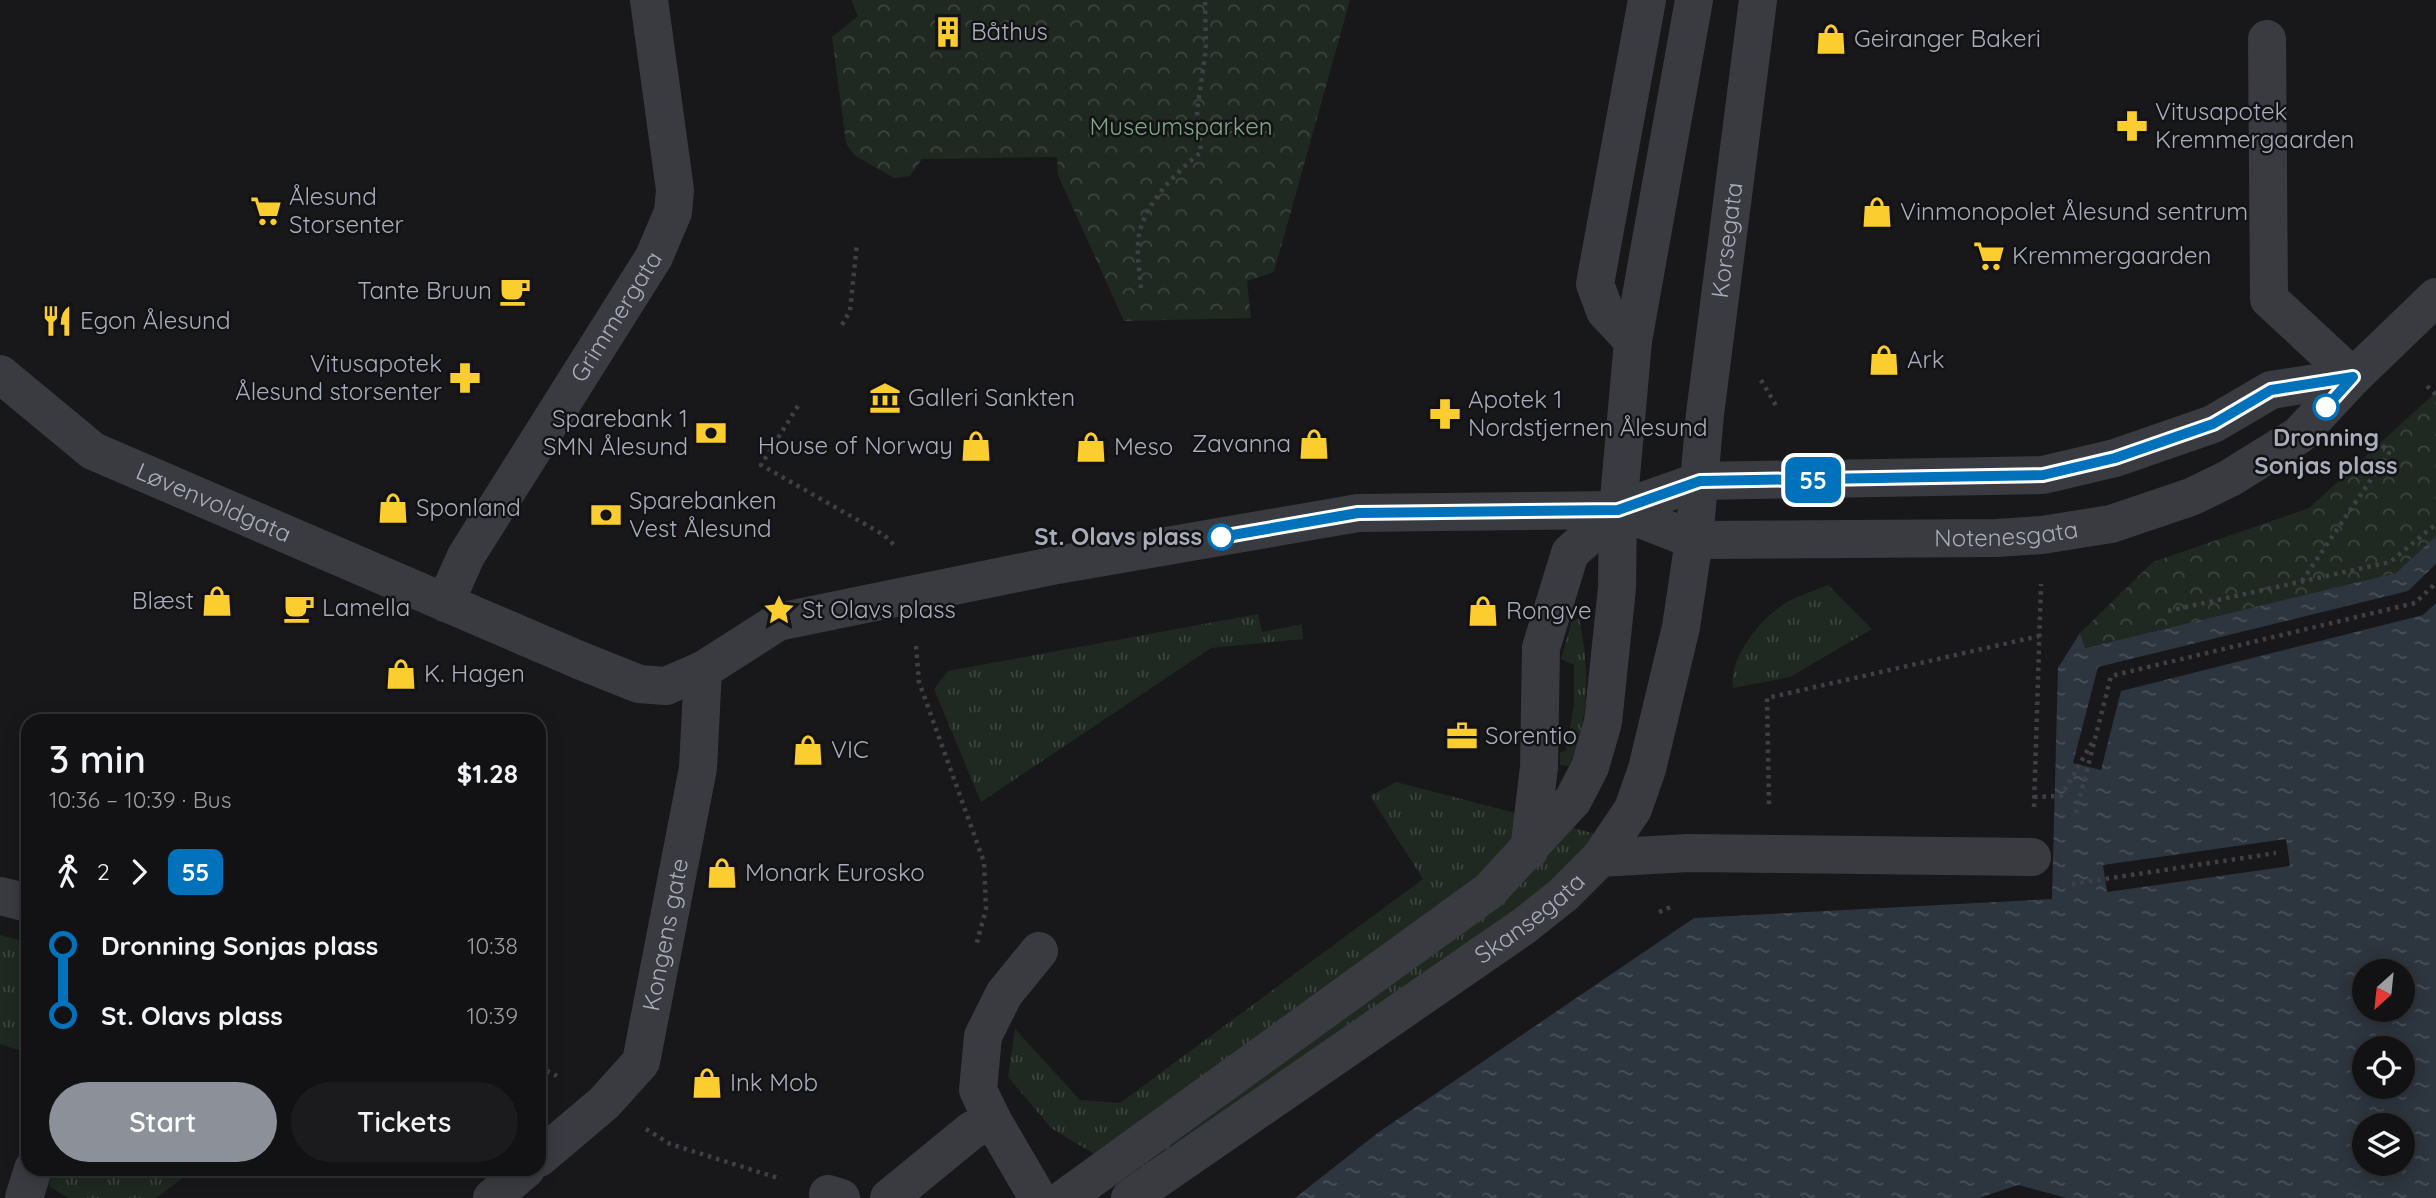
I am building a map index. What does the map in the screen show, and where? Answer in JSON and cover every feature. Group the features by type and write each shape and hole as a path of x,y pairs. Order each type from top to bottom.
{"street":[{"name":"Grimmergata","path":"445,603 466,556 654,257 673,212 675,190 649,0"},
{"path":"1633,341 1605,311 1595,284 1647,0"},
{"path":"1529,851 1539,767 1541,648 1570,553 1618,510 1633,341 1694,0"},
{"name":"Korsegata","path":"1700,481 1704,414 1758,0"},
{"path":"2267,39 2269,299 2353,377"},
{"name":"Notenesgata","path":"1618,510 1694,540 1996,538 2042,535 2111,524 2191,497 2230,478 2300,435 2353,377 2436,297"},
{"name":"Løvenvoldgata","path":"0,374 93,451 445,603"},
{"name":"Notenesgata","path":"912,596 1056,565 1358,513 1618,510 1700,481 2043,475 2115,458 2213,424 2271,390 2353,377"},
{"name":"Skansegata","path":"1130,1198 1524,926 1563,895 1600,858 1633,809 1647,769 1681,627 1700,481"},
{"name":"Skansegata","path":"1065,1198 1489,891 1529,851 1573,800 1590,766 1603,722 1617,588 1618,510"},
{"path":"445,603 639,684 666,686 703,670 778,622 912,596"},
{"name":"Kongens gate","path":"546,1152 604,1103 641,1062 698,768 703,670"},
{"path":"1600,858 1688,853 2032,857"},
{"path":"0,895 21,901"},
{"path":"1038,1198 978,1090 983,1035 1004,994 1039,950"},
{"path":"889,1198 972,1130 993,1121"},
{"path":"24,1198 31,1176"},
{"path":"492,1198 518,1176"}],"path":[{"path":"1142,288 1138,242 1151,205 1182,169 1201,152 1197,111 1206,49 1205,0"},
{"path":"842,325 850,312 858,243"},
{"path":"2427,386 2436,395"},
{"path":"798,406 761,465 884,536 903,554 912,596"},
{"path":"2302,582 2389,453 2373,435"},
{"path":"2168,611 2390,562 2436,524"},
{"path":"2032,857 2041,576"},
{"path":"2076,813 2111,677 2415,603 2436,583"},
{"path":"1768,774 1767,698 2039,636"},
{"path":"917,657 919,682 984,862 986,909 975,948"},
{"path":"2034,797 2061,796 2096,736"},
{"path":"2065,885 2276,853"},
{"path":"546,1071 670,1144 834,1196"}],"green space":[{"name":"Museumsparken","path":"851,0 1350,0 1274,272 1247,281 1251,318 1124,321 1058,175 1057,157 922,159 910,176 894,178 854,155 846,143 832,37 858,16"},
{"path":"2436,392 2436,536 2396,573 2084,648 2080,633 2153,562 2309,508"},
{"path":"1828,585 1872,629 1790,677 1733,688 1736,663 1759,625 1791,600"},
{"path":"1258,614 1262,632 1302,624 1303,639 1211,648 981,802 934,689 948,671"},
{"path":"1579,618 1585,656 1586,693 1581,730 1569,766 1560,765 1560,752 1566,751 1574,705 1574,665 1561,659 1572,621"},
{"path":"1396,782 1604,836 1553,889 1139,1181 1051,1128 1008,1077 1015,1029 1080,1100 1120,1103 1423,879 1370,796"},
{"path":"0,935 21,940 21,1051 0,1044"},
{"path":"52,1176 186,1176 156,1198 68,1198 49,1186"}],"water":[{"path":"2436,536 2436,1198 2067,1198 2018,1185 1979,1198 1295,1198 1379,1132 1694,918 2052,899 2058,668 2080,633 2085,648 2396,573"}],"pier":[{"path":"2436,564 2436,603 2423,615 2121,691 2101,770 2073,763 2098,667 2408,591"},
{"path":"2286,839 2290,866 2107,892 2103,865"}],"bus line":[{"name":"55","path":"1221,537 1358,513 1477,514 1618,510 1700,481 2043,475 2115,458 2213,424 2271,390 2353,377 2326,407"}],"place":[{"name":"Båthus","path":"948,32"},
{"name":"Geiranger Bakeri","path":"1831,39"},
{"name":"Vitusapotek Kremmergaarden","path":"2132,126"},
{"name":"Ålesund Storsenter","path":"266,211"},
{"name":"Vinmonopolet Ålesund sentrum","path":"1877,212"},
{"name":"Kremmergaarden","path":"1989,256"},
{"name":"Tante Bruun","path":"515,291"},
{"name":"Egon Ålesund","path":"57,321"},
{"name":"Ark","path":"1884,360"},
{"name":"Vitusapotek Ålesund storsenter","path":"465,378"},
{"name":"Galleri Sankten","path":"885,398"},
{"name":"Dronning Sonjas plass","path":"2326,407"},
{"name":"Apotek 1 Nordstjernen Ålesund","path":"1445,414"},
{"name":"Sparebank 1 SMN Ålesund","path":"711,433"},
{"name":"Zavanna","path":"1314,444"},
{"name":"House of Norway","path":"976,446"},
{"name":"Meso","path":"1091,447"},
{"name":"Sponland","path":"393,508"},
{"name":"Sparebanken Vest Ålesund","path":"606,515"},
{"name":"St. Olavs plass","path":"1221,537"},
{"name":"Blæst","path":"217,601"},
{"name":"Lamella","path":"299,608"},
{"name":"St Olavs plass","path":"779,610"},
{"name":"Rongve","path":"1483,611"},
{"name":"K. Hagen","path":"401,674"},
{"name":"Sorentio","path":"1462,736"},
{"name":"VIC","path":"808,750"},
{"name":"Monark Eurosko","path":"722,873"},
{"name":"Ink Mob","path":"707,1083"}]}
